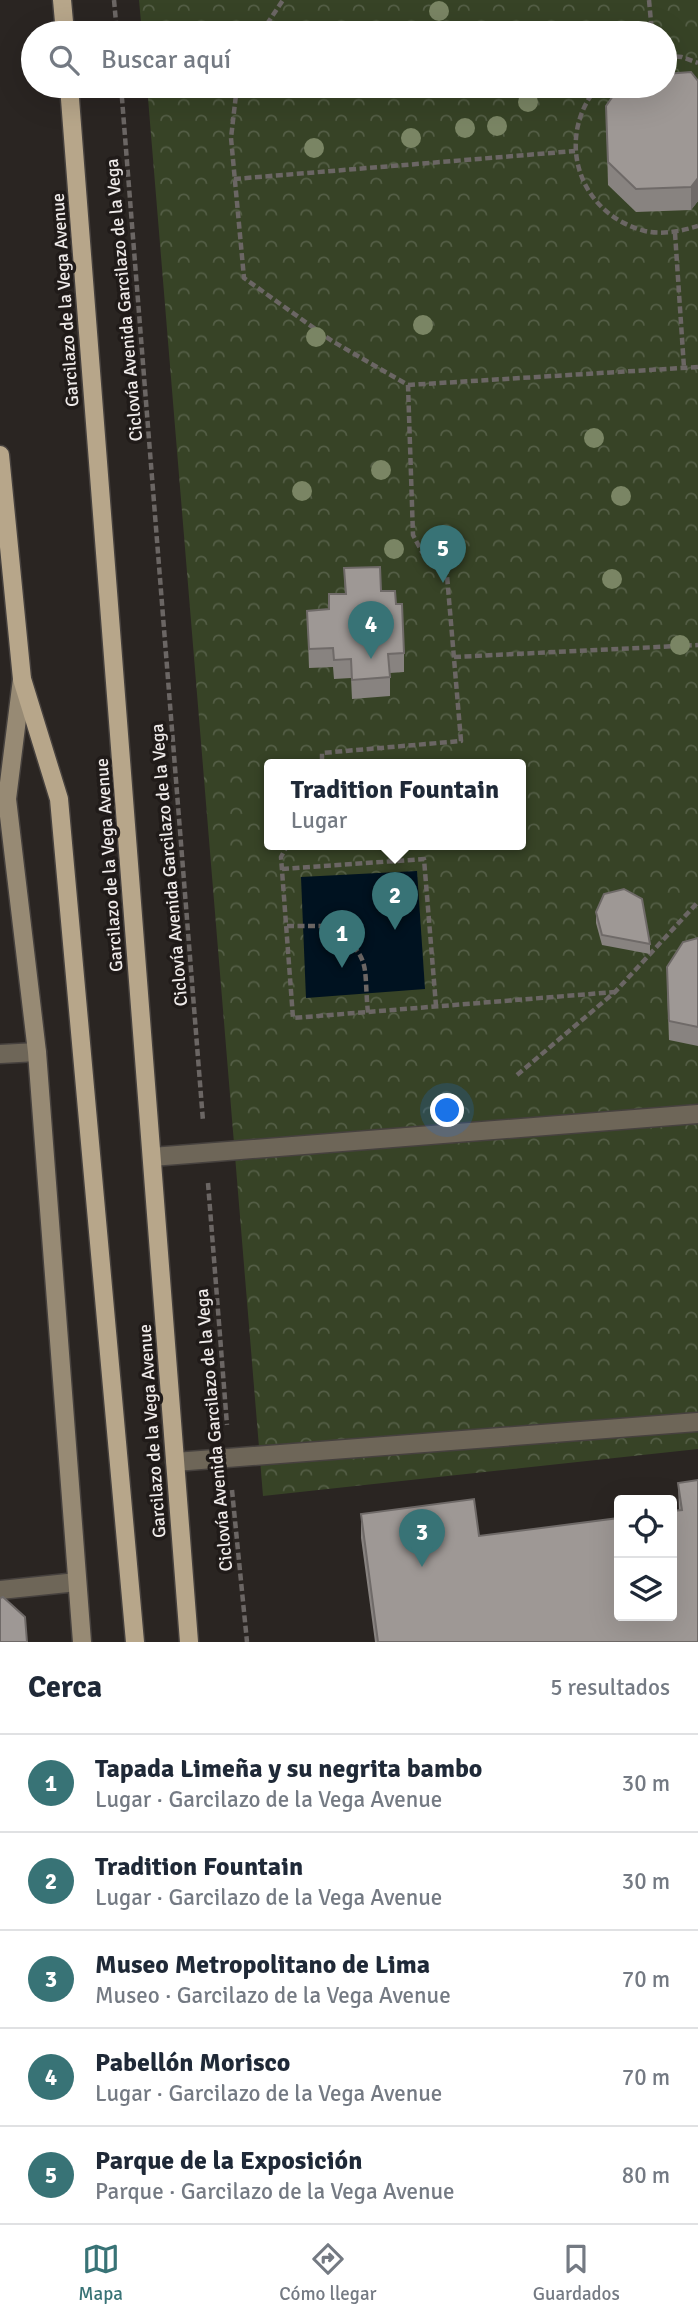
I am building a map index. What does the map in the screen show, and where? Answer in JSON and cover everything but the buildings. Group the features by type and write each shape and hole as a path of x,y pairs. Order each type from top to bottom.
{"main road":[{"path":"62,0 64,21"},
{"name":"Garcilazo de la Vega Avenue","path":"70,98 189,1642"},
{"name":"Garcilazo de la Vega Avenue","path":"0,455 3,514 22,679 59,799 135,1642"},
{"name":"Garcilazo de la Vega Avenue","path":"22,679 7,799 37,1052 82,1642"}],"street":[{"path":"0,1054 37,1052"},
{"path":"152,1157 698,1114"},
{"path":"174,1462 698,1422"},
{"path":"0,1590 77,1582"}],"path":[{"path":"114,0 116,21"},
{"path":"269,21 283,0"},
{"path":"649,0 651,21"},
{"path":"677,57 698,63"},
{"name":"Ciclovía Avenida Garcilazo de la Vega","path":"122,98 229,1458 247,1642"},
{"path":"236,98 231,138 244,278 332,341 408,385 698,367"},
{"path":"587,98 577,123 575,151 581,178 596,202 618,220 646,231 674,233 698,226"},
{"path":"233,179 575,151"},
{"path":"674,233 684,368"},
{"path":"322,759 322,753 461,741 446,564 422,552 414,535 408,385"},
{"path":"454,657 698,645"},
{"path":"285,850 281,857 293,1018 615,992"},
{"path":"282,869 424,859 436,1006"},
{"path":"517,1075 615,992 698,902"},
{"path":"287,926 330,926 360,953 365,962 368,1013"}],"green space":[{"path":"139,0 698,0 698,1449 263,1496 148,98 677,98 677,21 141,21"}],"water":[{"path":"417,871 425,989 306,998 301,877"}],"place":[{"name":"Parque de la Exposición","path":"443,583"},
{"name":"Pabellón Morisco","path":"371,659"},
{"name":"Tradition Fountain","path":"395,930"},
{"name":"Tapada Limeña y su negrita bambo","path":"342,968"},
{"name":"Museo Metropolitano de Lima","path":"422,1567"}]}
